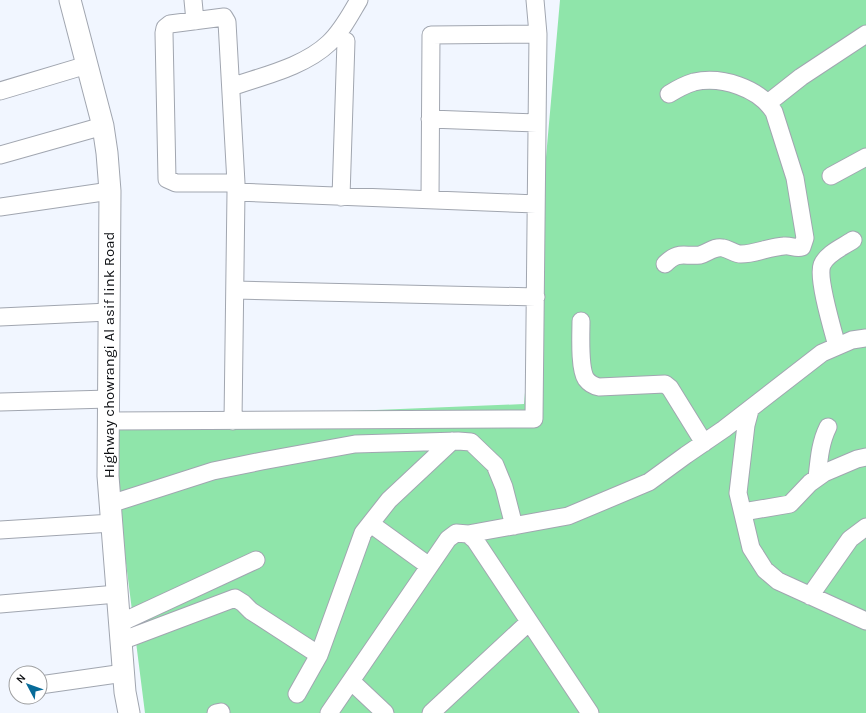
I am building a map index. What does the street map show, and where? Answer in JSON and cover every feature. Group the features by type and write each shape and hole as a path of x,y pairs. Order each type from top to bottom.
{"street":[{"name":"Highway chowrangi Al asif link Road","path":"70,0 103,126 107,153 110,191 108,476 120,632 129,713"},
{"path":"193,0 195,21"},
{"path":"230,88 297,64 314,54 328,44 340,31 359,0"},
{"path":"108,421 534,419 538,34 536,0"},
{"path":"233,421 236,188 226,19 170,24 165,28 164,33 167,179 176,184 236,188 341,197 536,204"},
{"path":"430,200 431,36 538,34"},
{"path":"768,103 801,77 866,34"},
{"path":"341,197 346,41"},
{"path":"0,91 86,65"},
{"path":"665,264 677,255 700,255 717,247 741,254 782,246 798,248 802,247 806,238 795,178 774,112 768,103 746,89 733,84 714,81 695,82 682,86 668,94"},
{"path":"430,118 537,123"},
{"path":"0,155 103,126"},
{"path":"831,176 866,157"},
{"path":"0,207 110,191"},
{"path":"837,346 822,284 822,266 830,254 853,240"},
{"path":"235,290 536,297"},
{"path":"0,317 109,312"},
{"path":"581,321 582,370 586,380 599,387 664,384 670,388 704,443"},
{"path":"329,713 448,539 456,533 468,534 568,516 649,482 750,410 822,353 852,340 866,338"},
{"path":"0,402 108,399"},
{"path":"750,410 746,425 738,493 752,548 765,570 778,581 866,621"},
{"path":"817,478 820,451 828,427"},
{"path":"0,530 111,514 213,471 262,461 355,444 452,441 471,442 495,465 504,487 514,526"},
{"path":"297,694 319,655 363,533 389,500 452,441"},
{"path":"743,512 790,504 810,483 824,473 866,456"},
{"path":"371,524 429,566"},
{"path":"810,596 850,539 866,527"},
{"path":"468,534 474,540 529,622 585,712"},
{"path":"120,632 256,560"},
{"path":"0,604 117,594"},
{"path":"120,632 235,598 251,611 319,655"},
{"path":"431,713 529,622"},
{"path":"48,684 124,673"},
{"path":"351,681 385,713"}],"green space":[{"path":"560,0 866,0 866,713 145,713 108,421 524,404"}]}
